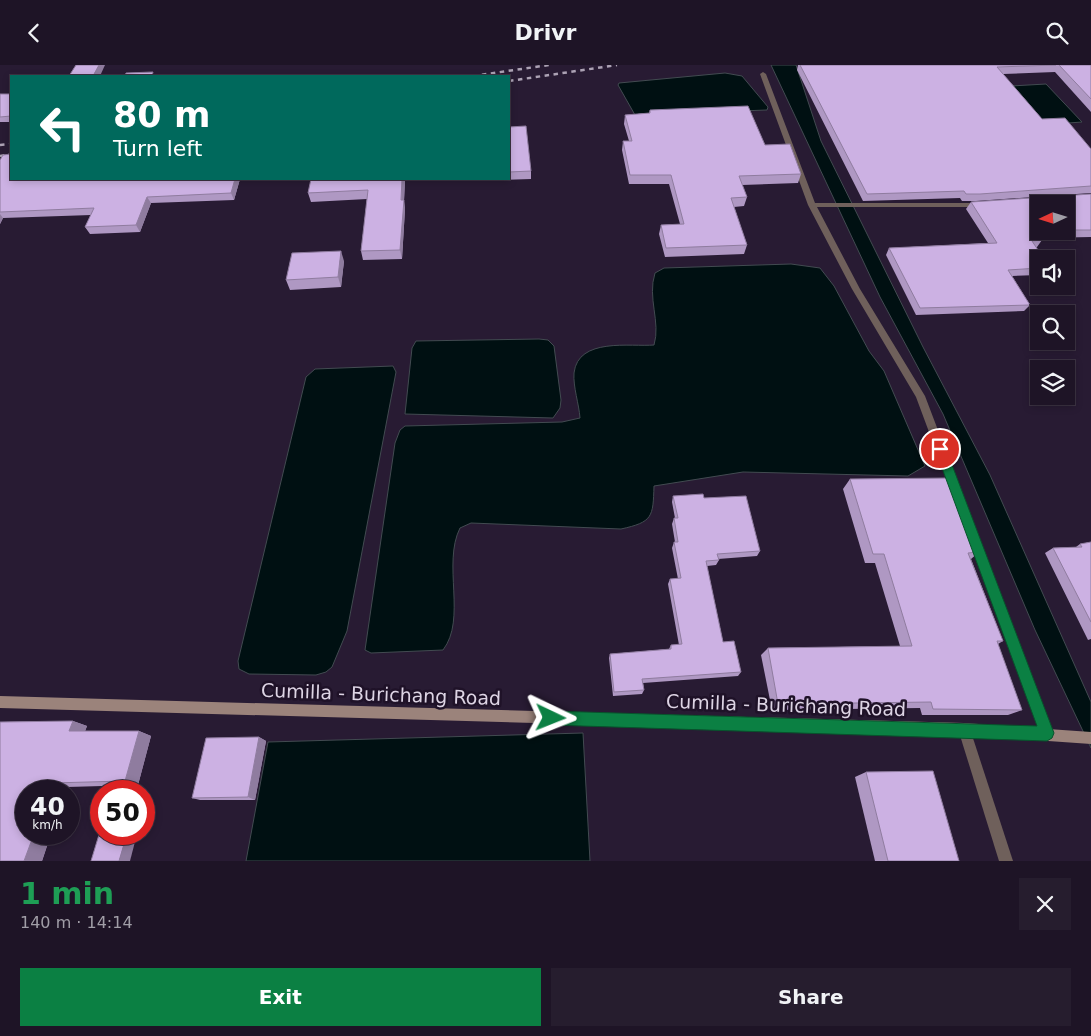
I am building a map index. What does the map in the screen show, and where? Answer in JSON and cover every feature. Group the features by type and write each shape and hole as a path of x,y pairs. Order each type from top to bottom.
{"main road":[{"name":"Cumilla - Burichang Road","path":"0,702 964,729 1047,733 1091,738"}],"street":[{"path":"763,75 812,205 856,289 920,396 1047,733"},
{"path":"812,205 985,205"},
{"path":"964,729 1006,861"}],"shaded area":[{"path":"771,65 796,65 821,141 923,347 990,475 1091,702 1091,748 1035,630 943,414 880,297"},
{"path":"725,73 742,76 768,107 767,110 635,115 618,85 619,83"},
{"path":"1046,84 1082,122 1041,125 1011,86"},
{"path":"791,264 820,268 834,286 869,351 884,371 925,466 908,476 743,472 654,486 653,505 649,517 640,524 621,529 471,523 460,528 455,542 453,558 453,623 450,637 443,650 371,653 365,650 395,443 400,430 405,426 562,422 580,418 574,373 578,362 585,354 607,346 654,345 656,328 652,292 655,273 664,268"},
{"path":"548,340 554,346 561,400 560,408 553,418 405,414 412,348 416,341"},
{"path":"393,366 396,372 347,631 332,667 326,672 316,675 249,674 239,669 238,661 306,377 315,369"},
{"path":"583,733 590,861 246,861 268,742"}],"building":[{"path":"76,65 99,65 94,75 70,75"},
{"path":"800,65 1056,65 997,67 1042,119 1065,118 1091,149 1091,186 980,194 966,194 964,191 867,194"},
{"path":"1059,65 1091,65 1091,99"},
{"path":"153,72 152,75 125,75 126,73"},
{"path":"0,94 10,94 10,116 0,117"},
{"path":"748,106 765,145 790,144 801,174 739,176 747,197 731,198 747,245 666,248 661,225 684,224 671,175 630,175 623,141 632,141 625,115 650,113 650,110"},
{"path":"526,126 531,171 510,172 510,127"},
{"path":"10,154 10,180 235,180 231,193 147,197 136,225 85,227 94,208 0,212 0,160 3,155"},
{"path":"311,180 402,180 401,200 404,200 400,250 361,251 368,190 308,193"},
{"path":"1091,194 1091,230 1075,230 1075,195"},
{"path":"1030,198 1030,240 1042,240 1032,241 1038,250 1030,250 1030,269 1008,270 1030,305 920,308 889,248 997,243 971,202"},
{"path":"341,251 338,277 286,280 292,253"},
{"path":"949,478 979,552 968,553 1003,641 997,641 1022,710 933,709 931,702 778,704 768,648 912,646 884,554 873,554 850,479"},
{"path":"703,494 704,498 746,496 760,551 717,554 719,560 706,561 723,642 734,641 741,672 642,679 644,690 614,692 610,654 671,649 671,645 682,644 670,579 681,578 674,542 678,542 674,518 678,518 673,496"},
{"path":"1091,542 1091,622 1053,548 1082,547 1080,544"},
{"path":"73,721 69,731 139,731 125,780 90,780 90,782 80,782 80,780 15,780 15,845 30,845 24,861 0,861 0,722"},
{"path":"259,737 248,797 192,798 206,738"},
{"path":"933,771 959,861 888,861 866,772"},
{"path":"96,845 124,845 119,861 91,861"}],"railway":[{"path":"480,75 549,65"},
{"path":"510,81 617,65"},
{"path":"0,145 10,144"},
{"path":"0,156 10,154"}],"route":[{"path":"551,718 1047,733 940,449"}]}
